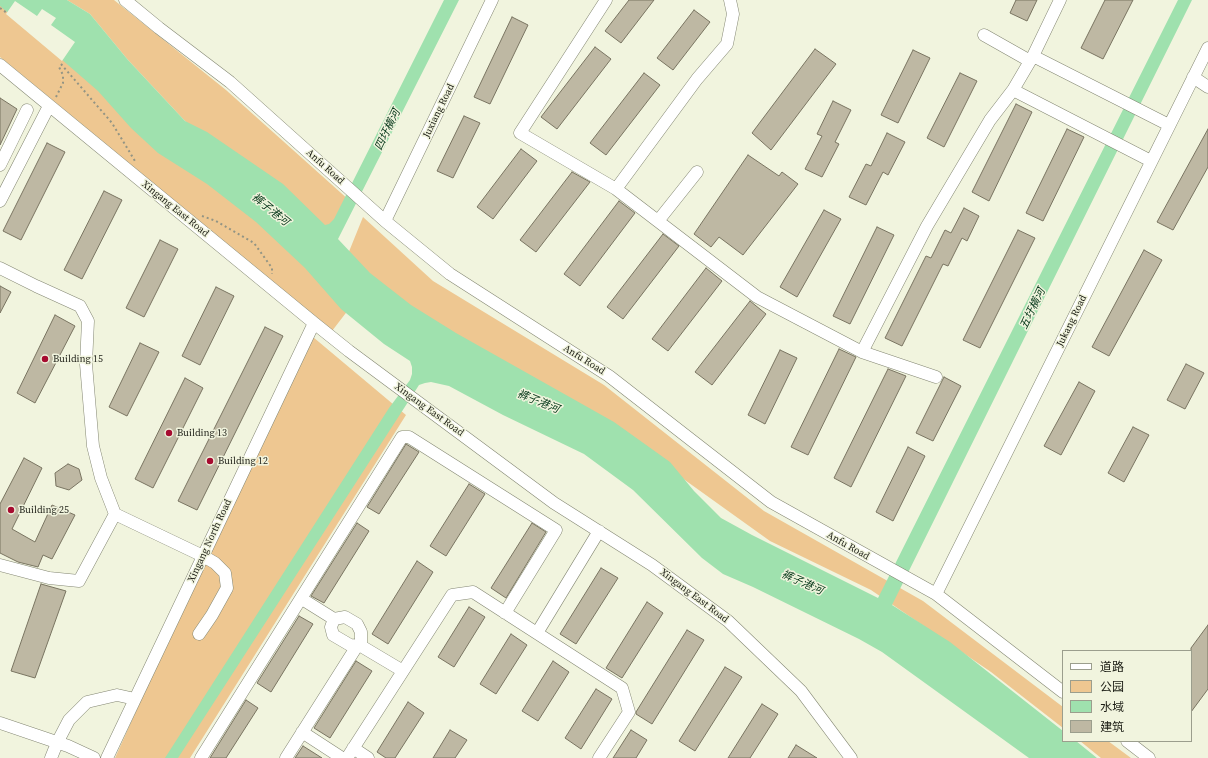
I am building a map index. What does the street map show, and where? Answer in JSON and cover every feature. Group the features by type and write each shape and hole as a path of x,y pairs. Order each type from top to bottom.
{"street":[{"name":"Anfu Road","path":"125,0 230,82 385,221 450,274 609,376 771,502 936,594 1062,691"},
{"name":"Juxiang Road","path":"385,221 492,0"},
{"path":"606,0 520,133 616,189 757,297 862,352 936,376"},
{"path":"616,189 697,79 727,44 733,14 730,0"},
{"path":"862,352 927,226 990,120 1013,90 1060,0"},
{"path":"984,34 1169,125"},
{"name":"Jukang Road","path":"936,594 1208,48"},
{"name":"Xingang East Road","path":"0,65 314,324 554,503 652,565 728,621 801,691 851,758"},
{"path":"1193,77 1208,87"},
{"path":"1013,90 1151,161"},
{"path":"0,201 3,186 49,106"},
{"path":"0,165 27,110"},
{"path":"658,222 697,172"},
{"path":"0,268 80,306 88,321 86,364 93,446 101,478 114,514 203,556 215,563 225,573 227,588 212,615 199,634"},
{"name":"Xingang North Road","path":"107,758 314,324"},
{"path":"201,758 402,437 409,437 556,530 505,613"},
{"path":"0,565 49,578 79,581 114,514"},
{"path":"537,633 599,531"},
{"path":"368,758 350,753 452,595 474,592 622,688 629,712 599,758"},
{"path":"286,758 359,646 361,632 357,624 345,617 334,619 302,598"},
{"path":"334,619 331,627 333,635 350,646 359,646 403,671"},
{"path":"51,758 57,742 69,720 87,702 117,695 135,698"},
{"path":"0,723 68,746 94,758"},
{"path":"302,732 342,758"},
{"path":"1128,742 1149,758"}],"path":[{"path":"0,8 7,12"},
{"path":"49,106 58,95 63,83 60,66 112,123 139,167"},
{"path":"197,214 216,221 254,242 272,268 273,290"}],"green space":[{"path":"0,0 250,208 352,305 332,331 0,57"},
{"path":"67,0 114,0 226,90 350,201 328,241 185,121 128,60 90,14"},
{"path":"363,217 433,281 604,385 764,511 923,601 1062,706 1062,727 991,672 871,590 770,541 643,450 442,339 346,259"},
{"path":"313,337 406,415 190,758 115,758 200,569"},
{"path":"1081,742 1109,742 1131,758 1101,758"}],"water":[{"path":"0,0 67,0 90,14 128,60 185,121 207,132 283,184 325,225 329,224 334,219 444,0 459,0 338,239 370,273 411,305 456,333 614,422 670,462 694,491 721,518 878,598 1178,0 1192,0 892,605 950,642 1062,730 1062,742 1077,742 1097,758 1029,758 882,652 859,639 753,587 723,574 702,558 633,490 584,454 503,415 449,386 431,382 419,385 178,758 165,758 389,408 410,380 412,367 410,361 384,344 341,309 305,268 256,222 207,184 158,153 131,128 98,91 0,6"}],"pier":[{"path":"15,1 37,16 42,9 56,18 51,25 75,42 62,61 6,14"}],"building":[{"path":"629,0 654,0 621,43 605,31"},
{"path":"1016,0 1037,0 1027,21 1010,13"},
{"path":"1105,0 1133,0 1103,59 1081,48"},
{"path":"694,10 710,22 673,70 657,58"},
{"path":"512,17 528,25 490,104 474,97"},
{"path":"595,47 611,59 557,129 541,117"},
{"path":"815,49 836,64 771,150 752,133"},
{"path":"913,50 930,58 898,123 881,115"},
{"path":"644,73 660,85 606,155 590,143"},
{"path":"960,73 977,81 944,147 927,138"},
{"path":"0,98 17,109 0,145"},
{"path":"833,101 851,110 835,142 839,144 822,177 805,169 822,136 817,134"},
{"path":"1016,104 1032,112 989,201 972,192"},
{"path":"464,116 480,123 453,178 437,171"},
{"path":"1067,129 1084,137 1043,221 1026,213"},
{"path":"1208,129 1208,167 1173,230 1157,222"},
{"path":"887,133 905,142 888,175 883,172 866,205 849,197 866,164 871,166"},
{"path":"47,143 65,152 21,240 3,231"},
{"path":"521,149 537,161 493,219 477,207"},
{"path":"748,155 779,176 782,172 798,184 743,255 719,237 711,247 694,234"},
{"path":"572,172 590,182 536,252 520,240"},
{"path":"104,191 122,200 82,279 64,270"},
{"path":"619,201 635,213 580,286 564,274"},
{"path":"964,208 979,216 967,241 962,238 948,266 943,264 902,346 885,338 926,256 931,258 945,230 951,233"},
{"path":"824,210 841,219 797,297 780,287"},
{"path":"877,227 894,235 850,324 833,316"},
{"path":"1018,230 1035,238 980,348 963,340"},
{"path":"663,234 679,246 623,319 607,307"},
{"path":"160,240 178,249 144,317 126,308"},
{"path":"1144,250 1162,260 1109,356 1092,347"},
{"path":"706,268 722,281 668,351 652,339"},
{"path":"0,286 11,292 0,313"},
{"path":"216,287 234,296 200,365 182,356"},
{"path":"750,301 766,314 712,385 695,372"},
{"name":"Building 15","path":"55,315 75,326 35,403 17,393"},
{"path":"265,327 283,336 197,510 178,501"},
{"path":"140,343 159,352 127,416 109,407"},
{"path":"839,349 856,357 808,455 791,447"},
{"path":"780,350 797,358 765,424 748,415"},
{"path":"1186,364 1204,373 1185,409 1167,400"},
{"path":"888,369 906,376 851,487 834,478"},
{"path":"944,377 961,386 933,441 916,433"},
{"name":"Building 13","path":"185,378 203,388 153,488 135,479"},
{"path":"1079,382 1095,391 1061,455 1044,446"},
{"path":"1133,427 1149,435 1124,482 1108,473"},
{"path":"406,444 419,452 379,514 367,507"},
{"path":"908,447 925,456 893,521 876,512"},
{"name":"Building 25","path":"24,458 42,468 12,529 35,542 52,505 75,515 52,559 43,555 38,567 18,562 0,553 0,504"},
{"path":"68,464 79,469 82,480 69,490 56,486 55,473"},
{"path":"469,484 485,494 446,556 430,546"},
{"path":"357,523 369,531 324,603 311,596"},
{"path":"532,523 546,532 506,598 491,588"},
{"path":"417,561 433,572 388,644 372,634"},
{"path":"601,568 618,578 576,644 560,634"},
{"path":"41,584 66,591 35,678 11,671"},
{"path":"647,602 663,613 622,678 606,668"},
{"path":"469,607 485,617 454,667 438,657"},
{"path":"299,616 313,624 271,692 257,683"},
{"path":"1208,625 1208,689 1192,711 1192,650 1191,648"},
{"path":"687,630 704,640 652,724 636,714 636,712"},
{"path":"511,634 527,645 496,694 480,684"},
{"path":"356,661 372,671 330,738 314,728"},
{"path":"553,661 569,672 538,721 522,711"},
{"path":"725,667 742,677 695,751 679,741"},
{"path":"596,689 612,699 581,749 565,738"},
{"path":"246,700 258,708 226,758 210,758"},
{"path":"408,702 424,713 395,758 386,758 377,752"},
{"path":"762,704 778,714 750,758 728,758"},
{"path":"450,730 467,740 455,758 433,758"},
{"path":"631,730 647,740 636,758 613,758"},
{"path":"796,745 817,758 788,758"},
{"path":"303,746 322,758 295,758"}],"place":[{"name":"Building 15","path":"45,359"},
{"name":"Building 13","path":"169,433"},
{"name":"Building 12","path":"210,461"},
{"name":"Building 25","path":"11,510"}],"water label":[{"name":"四圩横河","path":"388,130"},
{"name":"裤子港河","path":"270,210"},
{"name":"五圩横河","path":"1033,309"},
{"name":"裤子港河","path":"538,402"},
{"name":"裤子港河","path":"802,583"}]}
